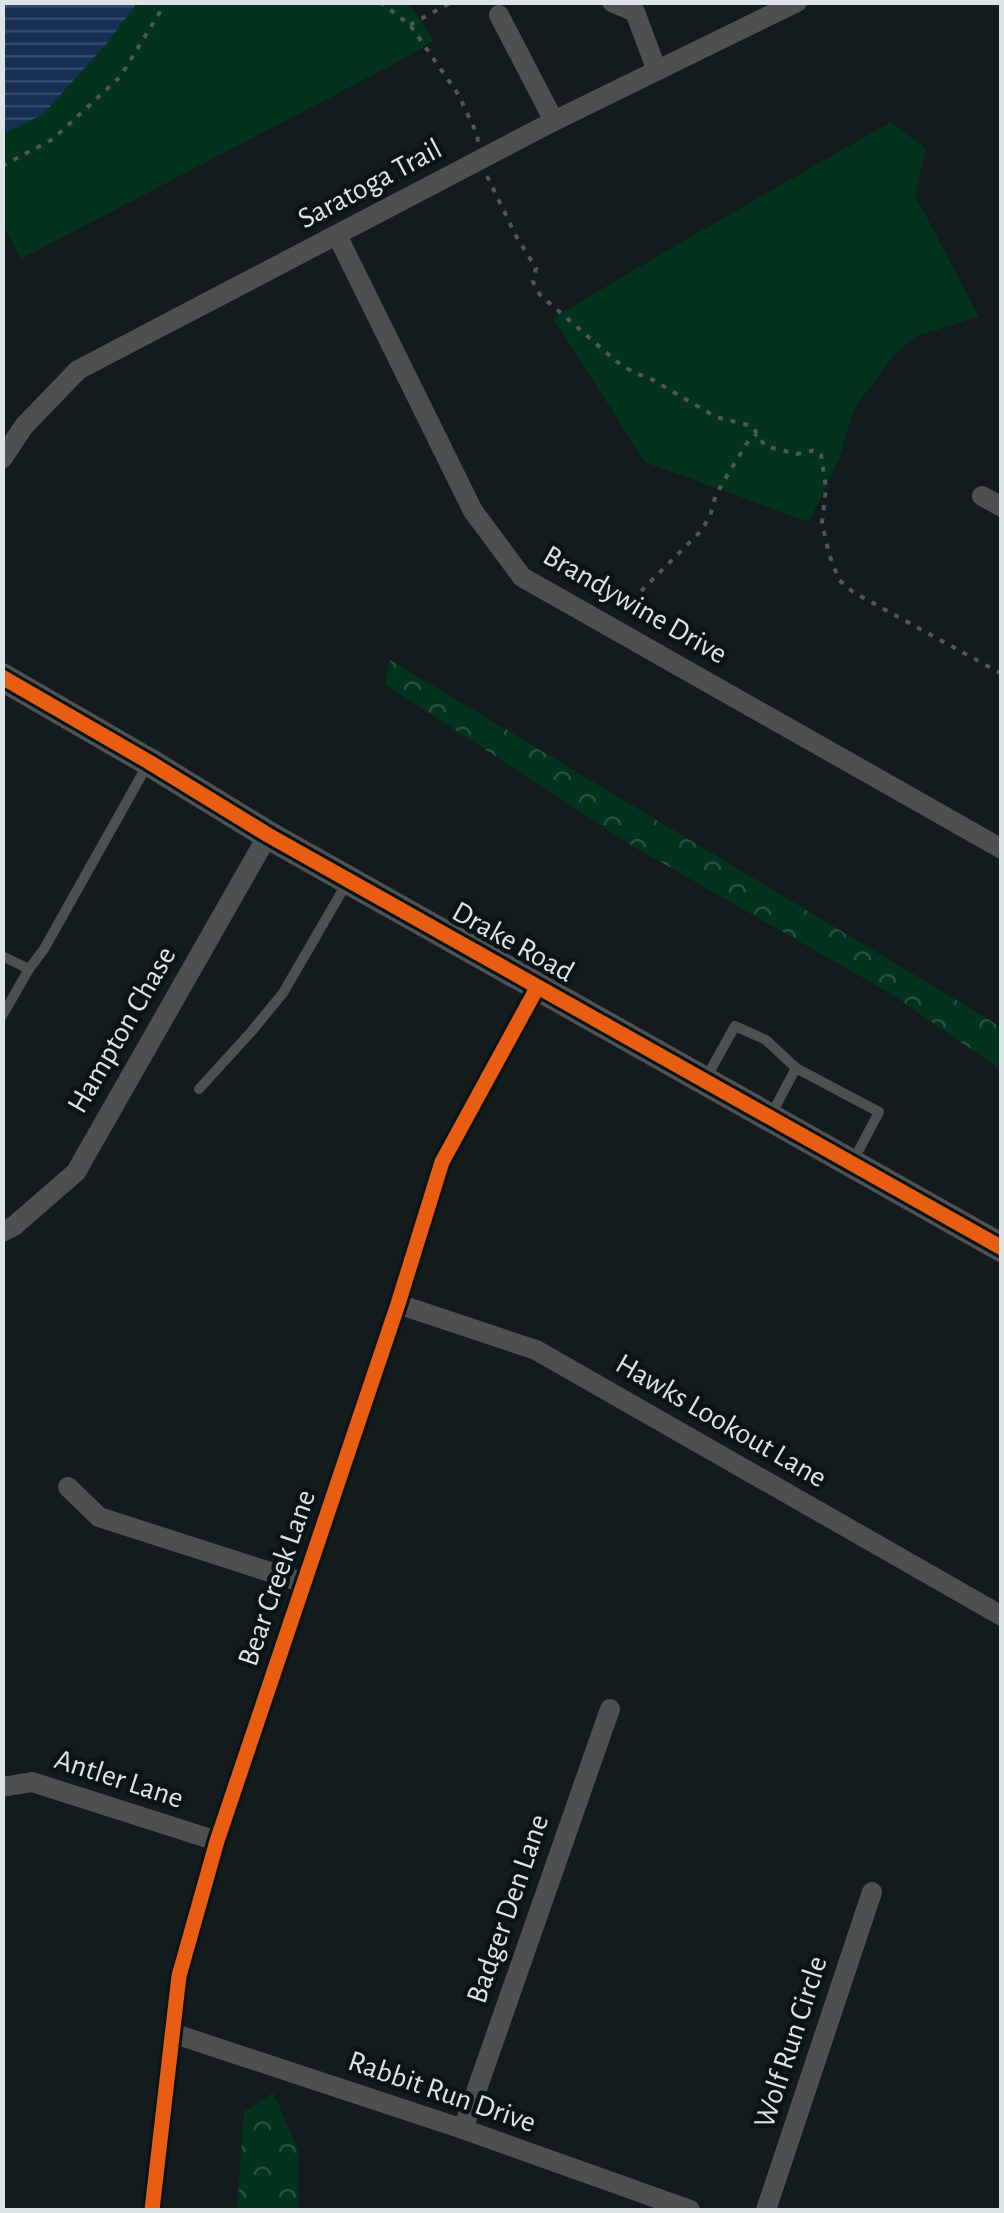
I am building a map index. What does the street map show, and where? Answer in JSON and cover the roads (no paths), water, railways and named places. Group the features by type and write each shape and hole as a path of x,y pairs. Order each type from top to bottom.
{"street":[{"path":"612,2 635,12 657,71"},
{"name":"Saratoga Trail","path":"2,460 24,426 78,370 554,121 798,2"},
{"path":"499,15 554,121"},
{"name":"Brandywine Drive","path":"336,236 473,511 522,578 1002,850"},
{"path":"982,496 1002,507"},
{"name":"Drake Road","path":"2,677 268,835 1002,1248"},
{"name":"Hampton Chase","path":"2,1232 76,1172 268,835"},
{"name":"Bear Creek Lane","path":"152,2210 178,1976 217,1842 442,1162 537,988"},
{"name":"Hawks Lookout Lane","path":"398,1304 536,1350 1002,1616"},
{"path":"68,1487 99,1517 304,1583"},
{"name":"Badger Den Lane","path":"463,2129 610,1708"},
{"name":"Antler Lane","path":"2,1787 32,1782 217,1842"},
{"name":"Wolf Run Circle","path":"766,2210 872,1892"},
{"name":"Rabbit Run Drive","path":"172,2033 463,2129 690,2210"}],"lane":[{"path":"2,1016 44,950 149,762"},
{"path":"200,1089 283,994 349,880"},
{"path":"2,956 28,970"},
{"path":"705,1080 736,1026 766,1040 796,1068 879,1112 852,1162"},
{"path":"770,1116 796,1068"}],"water":[{"path":"3,2 137,3 108,42 42,115 8,131 2,129"}]}
